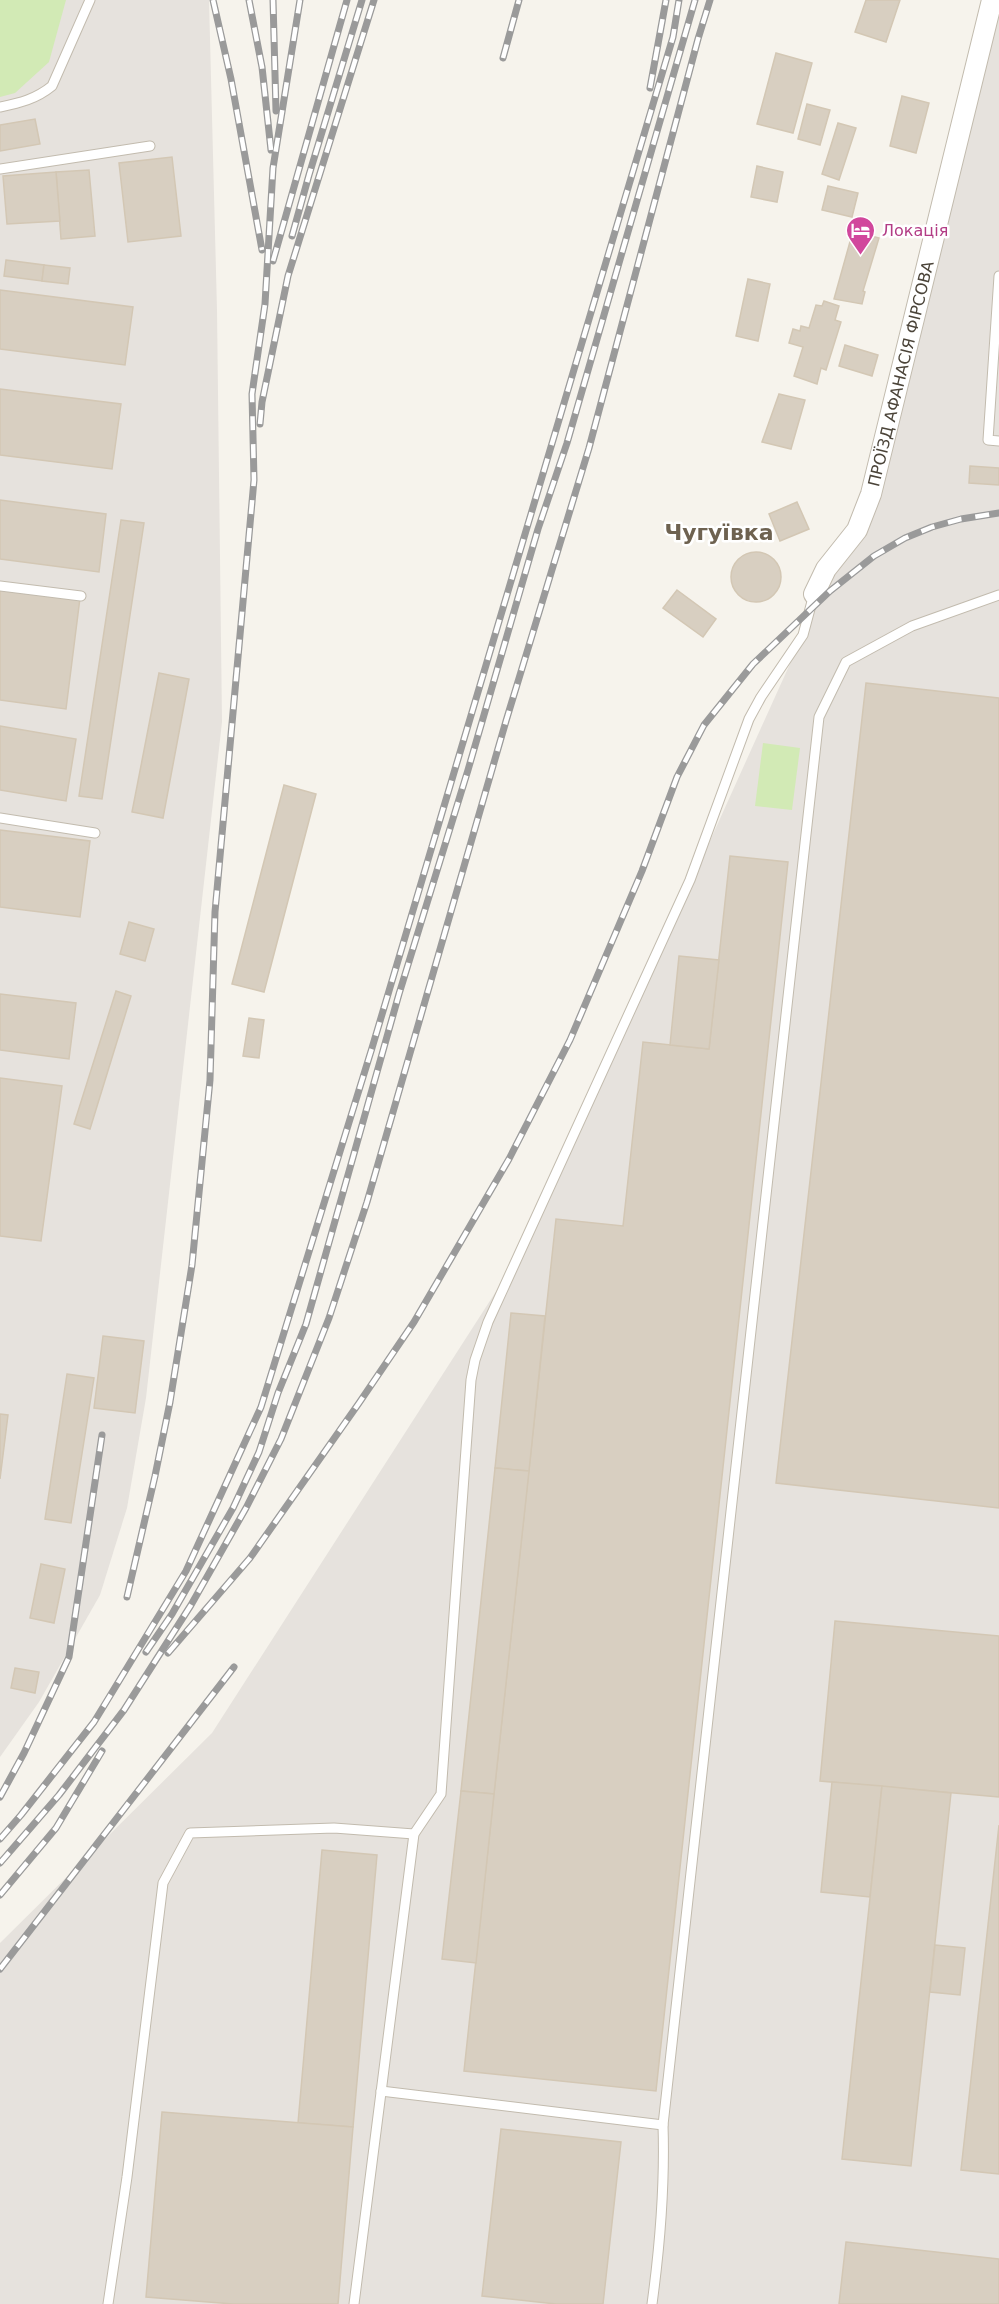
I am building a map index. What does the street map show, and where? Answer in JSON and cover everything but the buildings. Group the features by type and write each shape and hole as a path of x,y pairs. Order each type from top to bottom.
{"street":[{"name":"ПРОЇЗД АФАНАСІЯ ФІРСОВА","path":"814,594 826,568 857,530 872,494 992,0"}],"lane":[{"path":"0,107 41,96 52,86 90,0"},
{"path":"0,169 150,146"},
{"path":"999,276 988,440 999,441"},
{"path":"0,586 81,596"},
{"path":"354,2304 414,1834 441,1794 471,1380 480,1340 690,880 749,719 761,697 803,635 814,594"},
{"path":"652,2304 658,2265 665,2171 663,2125 819,717 846,662 912,626 999,595"},
{"path":"0,818 95,833"},
{"path":"108,2304 127,2177 163,1883 190,1833 334,1828 414,1834"},
{"path":"381,2091 663,2125"}],"shaded area":[{"path":"0,0 209,0 217,310 222,722 146,1398 127,1508 100,1595 39,1702 0,1757"},
{"path":"999,0 999,2304 0,2304 0,1943 212,1733 531,1237 878,469"}],"green space":[{"path":"0,0 66,0 49,62 15,93 0,97"},
{"path":"763,743 800,748 792,810 755,806"}],"railway":[{"path":"213,0 231,79 262,250"},
{"path":"249,0 262,67 271,150"},
{"path":"273,0 276,111"},
{"path":"127,1597 170,1402 192,1265 210,1080 215,912 254,480 252,394 265,304 273,168 300,0"},
{"path":"273,261 347,0"},
{"path":"292,236 362,0"},
{"path":"260,424 262,402 288,276 374,0"},
{"path":"503,58 519,0"},
{"path":"650,88 666,0"},
{"path":"0,1839 94,1722 186,1571 261,1407 372,1048 673,37 679,0"},
{"path":"146,1652 172,1614 233,1508 259,1452 278,1393 306,1324 399,994 468,770 538,529 567,443 695,0"},
{"path":"0,1863 59,1795 124,1710 191,1605 246,1508 281,1439 329,1318 367,1202 506,721 589,448 710,0"},
{"path":"168,1653 250,1558 359,1403 414,1322 509,1159 570,1040 642,871 677,777 704,725 753,664 830,591 874,556 905,538 932,527 961,519 999,513"},
{"path":"0,1797 24,1753 69,1657 102,1435"},
{"path":"0,1969 234,1667"},
{"path":"0,1895 56,1828 102,1751"}],"place":[{"name":"Локація","path":"861,256"}],"district":[{"name":"Чугуївка","path":"719,532"}]}
